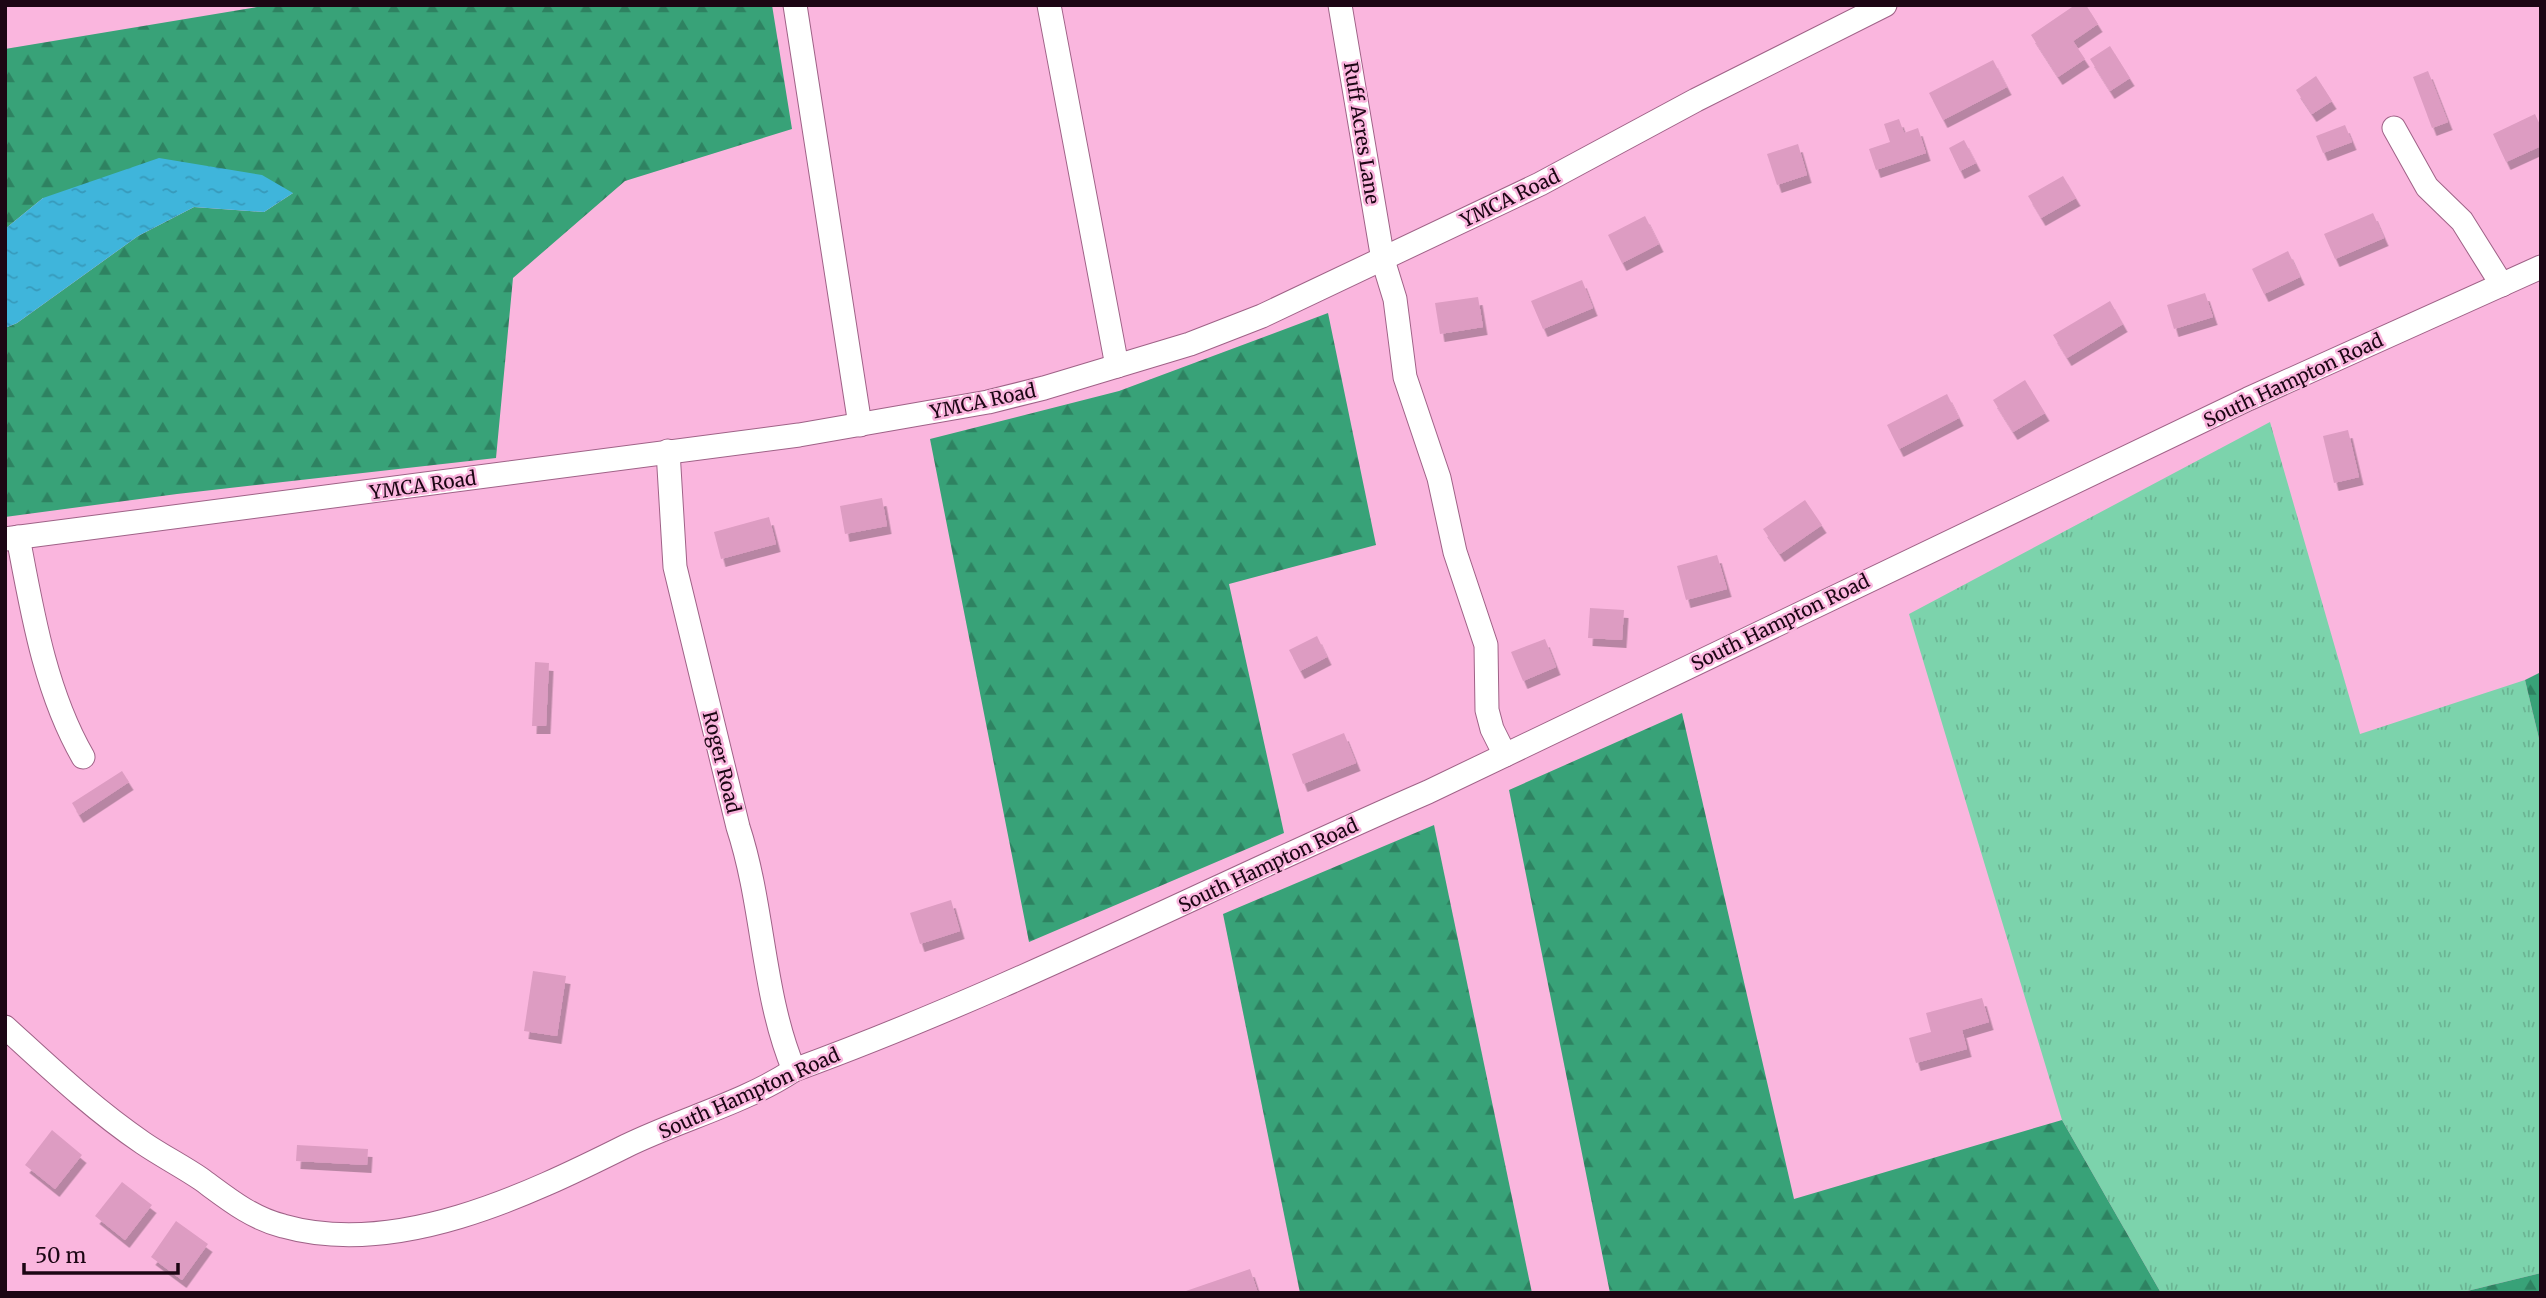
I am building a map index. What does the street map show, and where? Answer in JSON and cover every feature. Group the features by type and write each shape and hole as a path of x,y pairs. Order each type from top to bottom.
{"street":[{"path":"795,5 860,425"},
{"path":"1049,5 1117,366"},
{"name":"Ruff Acres Lane","path":"1340,5 1383,260 1395,299 1405,377 1440,478 1455,551 1486,645 1487,710 1504,755"},
{"name":"YMCA Road","path":"11,538 411,488 860,425 988,402 1117,366 1190,344 1262,316 1383,260 1540,184 1696,100 1885,5"},
{"path":"2394,128 2427,187 2462,221 2502,285"},
{"name":"South Hampton Road","path":"5,1027 67,1083 141,1142 201,1180 226,1200 282,1226 356,1236 406,1230 484,1208 769,1086 794,1070 1007,985 1114,938 1504,755 2248,399 2541,267"},
{"name":"Roger Road","path":"667,451 675,568 738,827 749,861 781,1038 794,1070"},
{"path":"11,538 53,689 69,732 83,757"}],"green space":[{"path":"269,5 772,5 792,129 625,181 513,278 496,458 177,494 5,517 5,328 17,323 138,236 194,207 264,212 293,193 43,198 5,229 5,49"},
{"path":"1328,313 1376,545 1229,584 1284,833 1029,942 930,439 1119,391"},
{"path":"2270,422 2360,734 2525,680 2541,747 2541,1273 2459,1293 2161,1293 2062,1120 1909,614"},
{"path":"2541,672 2541,747 2525,680"},
{"path":"1682,713 1794,1199 2062,1120 2161,1293 1610,1293 1509,790"},
{"path":"1434,825 1532,1293 1300,1293 1223,914"},
{"path":"2541,1273 2541,1293 2459,1293"}],"water":[{"path":"159,158 262,175 293,193 264,212 194,207 138,236 17,323 5,328 5,229 43,198"}],"building":[{"path":"2075,5 2086,5 2098,24 2073,41 2085,59 2058,77 2031,35"},
{"path":"2110,46 2130,78 2110,91 2090,59"},
{"path":"1993,60 2007,87 1943,120 1929,93"},
{"path":"2428,71 2448,122 2432,128 2413,77"},
{"path":"2316,76 2332,101 2312,114 2296,90"},
{"path":"2535,114 2541,127 2541,146 2506,162 2493,134"},
{"path":"1899,119 1904,133 1918,128 1926,153 1876,170 1869,149 1890,142 1884,124"},
{"path":"2345,125 2352,142 2323,153 2316,136"},
{"path":"1964,140 1976,163 1960,171 1949,148"},
{"path":"1798,144 1807,175 1777,185 1767,154"},
{"path":"2063,176 2076,198 2041,218 2028,196"},
{"path":"2373,213 2384,238 2335,259 2324,234"},
{"path":"1645,216 1659,244 1622,263 1608,235"},
{"path":"2288,251 2300,277 2264,294 2252,269"},
{"path":"1582,280 1593,308 1543,329 1531,301"},
{"path":"2205,293 2213,317 2174,329 2167,305"},
{"path":"1478,297 1483,327 1440,334 1435,303"},
{"path":"2110,301 2123,324 2067,358 2053,335"},
{"path":"2025,380 2045,413 2013,432 1993,400"},
{"path":"1947,394 1959,418 1899,449 1887,425"},
{"path":"2348,430 2359,477 2334,483 2323,436"},
{"path":"882,498 887,526 845,534 840,506"},
{"path":"1805,500 1822,525 1780,554 1763,529"},
{"path":"769,517 776,544 721,559 714,532"},
{"path":"1717,555 1727,589 1686,600 1677,566"},
{"path":"1590,608 1624,610 1622,640 1588,638"},
{"path":"1317,636 1327,657 1300,671 1289,650"},
{"path":"1545,639 1556,667 1523,681 1511,652"},
{"path":"535,662 549,663 546,726 532,726"},
{"path":"1344,733 1356,763 1303,784 1292,754"},
{"path":"122,771 129,782 79,815 72,803"},
{"path":"951,900 960,931 920,944 910,913"},
{"path":"533,971 566,976 557,1036 524,1031"},
{"path":"1982,998 1989,1022 1962,1030 1967,1049 1916,1063 1909,1038 1931,1032 1926,1013"},
{"path":"52,1130 82,1155 55,1189 25,1165"},
{"path":"297,1145 368,1149 367,1165 296,1161"},
{"path":"122,1182 152,1205 125,1240 95,1216"},
{"path":"176,1221 208,1244 182,1280 151,1257"},
{"path":"1250,1269 1258,1293 1183,1293 1183,1292"}]}
